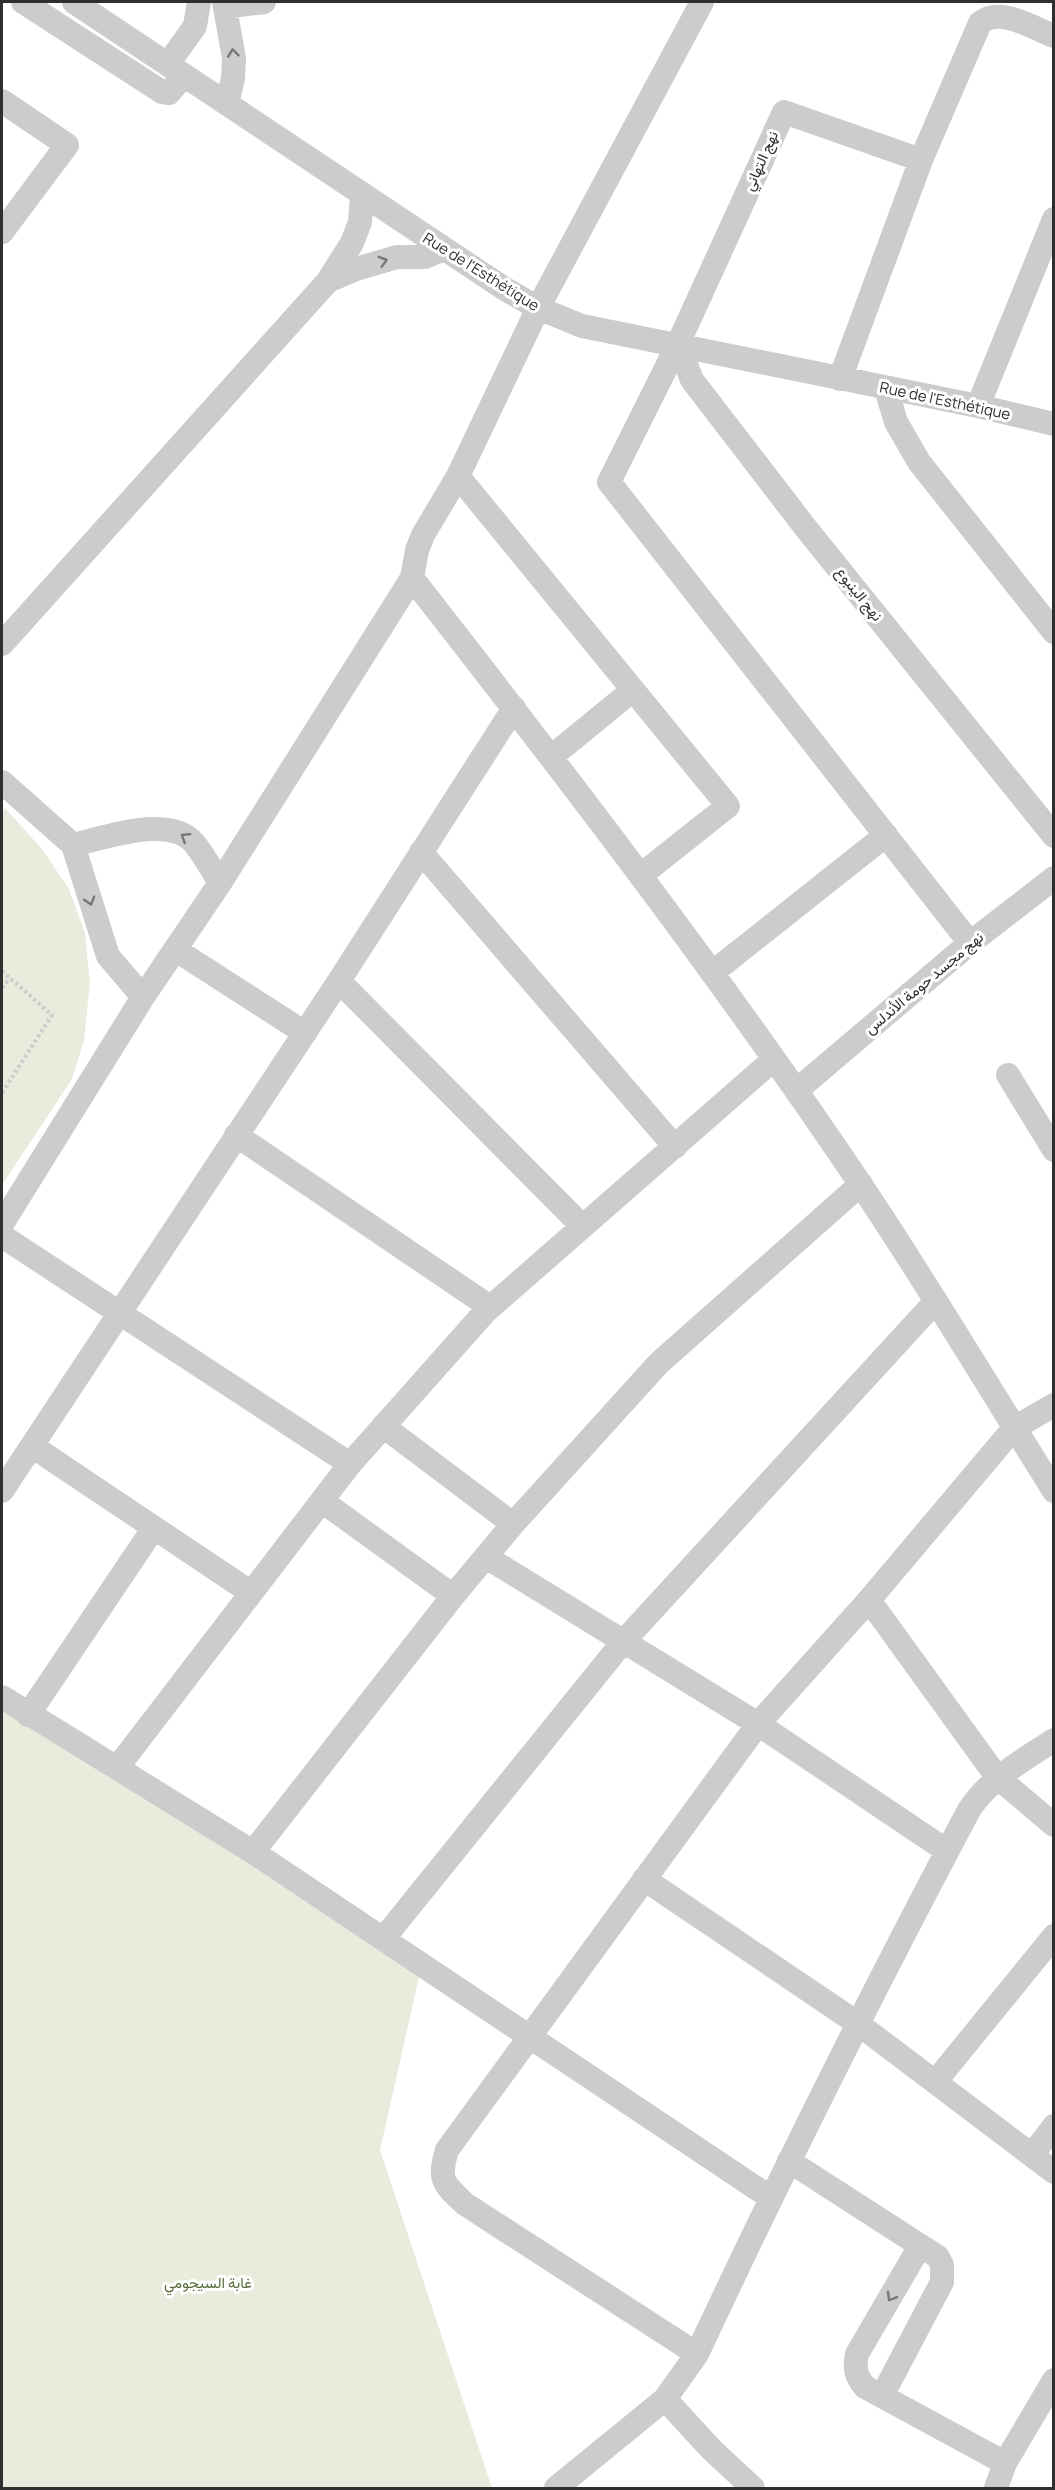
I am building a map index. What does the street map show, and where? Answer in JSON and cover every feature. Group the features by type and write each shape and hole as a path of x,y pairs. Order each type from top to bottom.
{"street":[{"path":"23,2 162,92 169,93 176,69 195,27 199,2"},
{"name":"Rue de l'Esthétique","path":"74,2 444,249 538,308 582,326 978,406 1053,424"},
{"path":"2,1224 142,997 220,883 412,578 417,550 423,535 458,476 538,308 702,2"},
{"path":"227,104 241,3"},
{"path":"840,379 921,160 980,23 993,16 1006,17 1053,36"},
{"path":"2,101 67,145 5,219"},
{"name":"نهج التهاني","path":"678,344 784,112 921,160"},
{"path":"2,644 328,281 352,243 360,222 362,194"},
{"path":"978,406 1053,219"},
{"path":"328,281 356,269 397,257 425,257 444,249"},
{"path":"678,344 609,482 970,944"},
{"name":"نهج الينبوع","path":"678,344 692,380 805,527 1053,836"},
{"path":"886,389 896,422 919,462 1053,632"},
{"path":"458,476 728,806 641,875"},
{"path":"412,578 641,875 773,1060 797,1090 936,1301 1053,1491"},
{"path":"551,757 633,690"},
{"path":"2,1491 305,1033 514,708"},
{"path":"2,782 72,845 108,956 142,997"},
{"path":"72,845 153,828 179,832 193,842 220,883"},
{"path":"712,973 886,835"},
{"path":"421,852 675,1147"},
{"name":"نهج مجسد حومة الأندلس","path":"797,1090 970,944 1053,878"},
{"path":"176,950 305,1033"},
{"path":"339,981 582,1226"},
{"path":"117,1768 350,1464 490,1307 773,1060"},
{"path":"1008,1075 1053,1150"},
{"path":"236,1135 490,1307"},
{"path":"254,1852 453,1596 513,1524 659,1363 861,1184"},
{"path":"2,1236 350,1464"},
{"path":"384,1938 622,1643 936,1301"},
{"path":"698,2354 465,2204 444,2184 442,2166 447,2150 758,1724 869,1600 1014,1428 1053,1405"},
{"path":"383,1426 513,1524"},
{"path":"32,1446 250,1592"},
{"path":"322,1501 453,1596"},
{"path":"28,1715 153,1529"},
{"path":"486,1557 622,1643 758,1724 947,1851"},
{"path":"869,1600 998,1777 1053,1824"},
{"path":"2,1697 254,1852 771,2198"},
{"path":"556,2488 665,2399 698,2354 857,2023 947,1851 981,1792 998,1777 1053,1740"},
{"path":"644,1879 857,2023 936,2080 1053,2172"},
{"path":"936,2080 1053,1936"},
{"path":"1032,2155 1053,2126"},
{"path":"789,2162 938,2257 942,2265 942,2282 882,2396"},
{"path":"920,2246 857,2354 855,2364 858,2378 865,2387 1005,2463"},
{"path":"996,2488 1005,2463 1053,2379"},
{"path":"665,2399 712,2450 753,2488"}],"path":[{"path":"2,971 52,1015 2,1093"},
{"path":"2,988 10,978"}],"green space":[{"path":"5,808 42,849 69,889 85,933 90,983 84,1040 72,1079 2,1185 2,812"},
{"name":"غابة السيجومي","path":"2,1707 424,1955 380,2150 492,2488 2,2488"}]}
